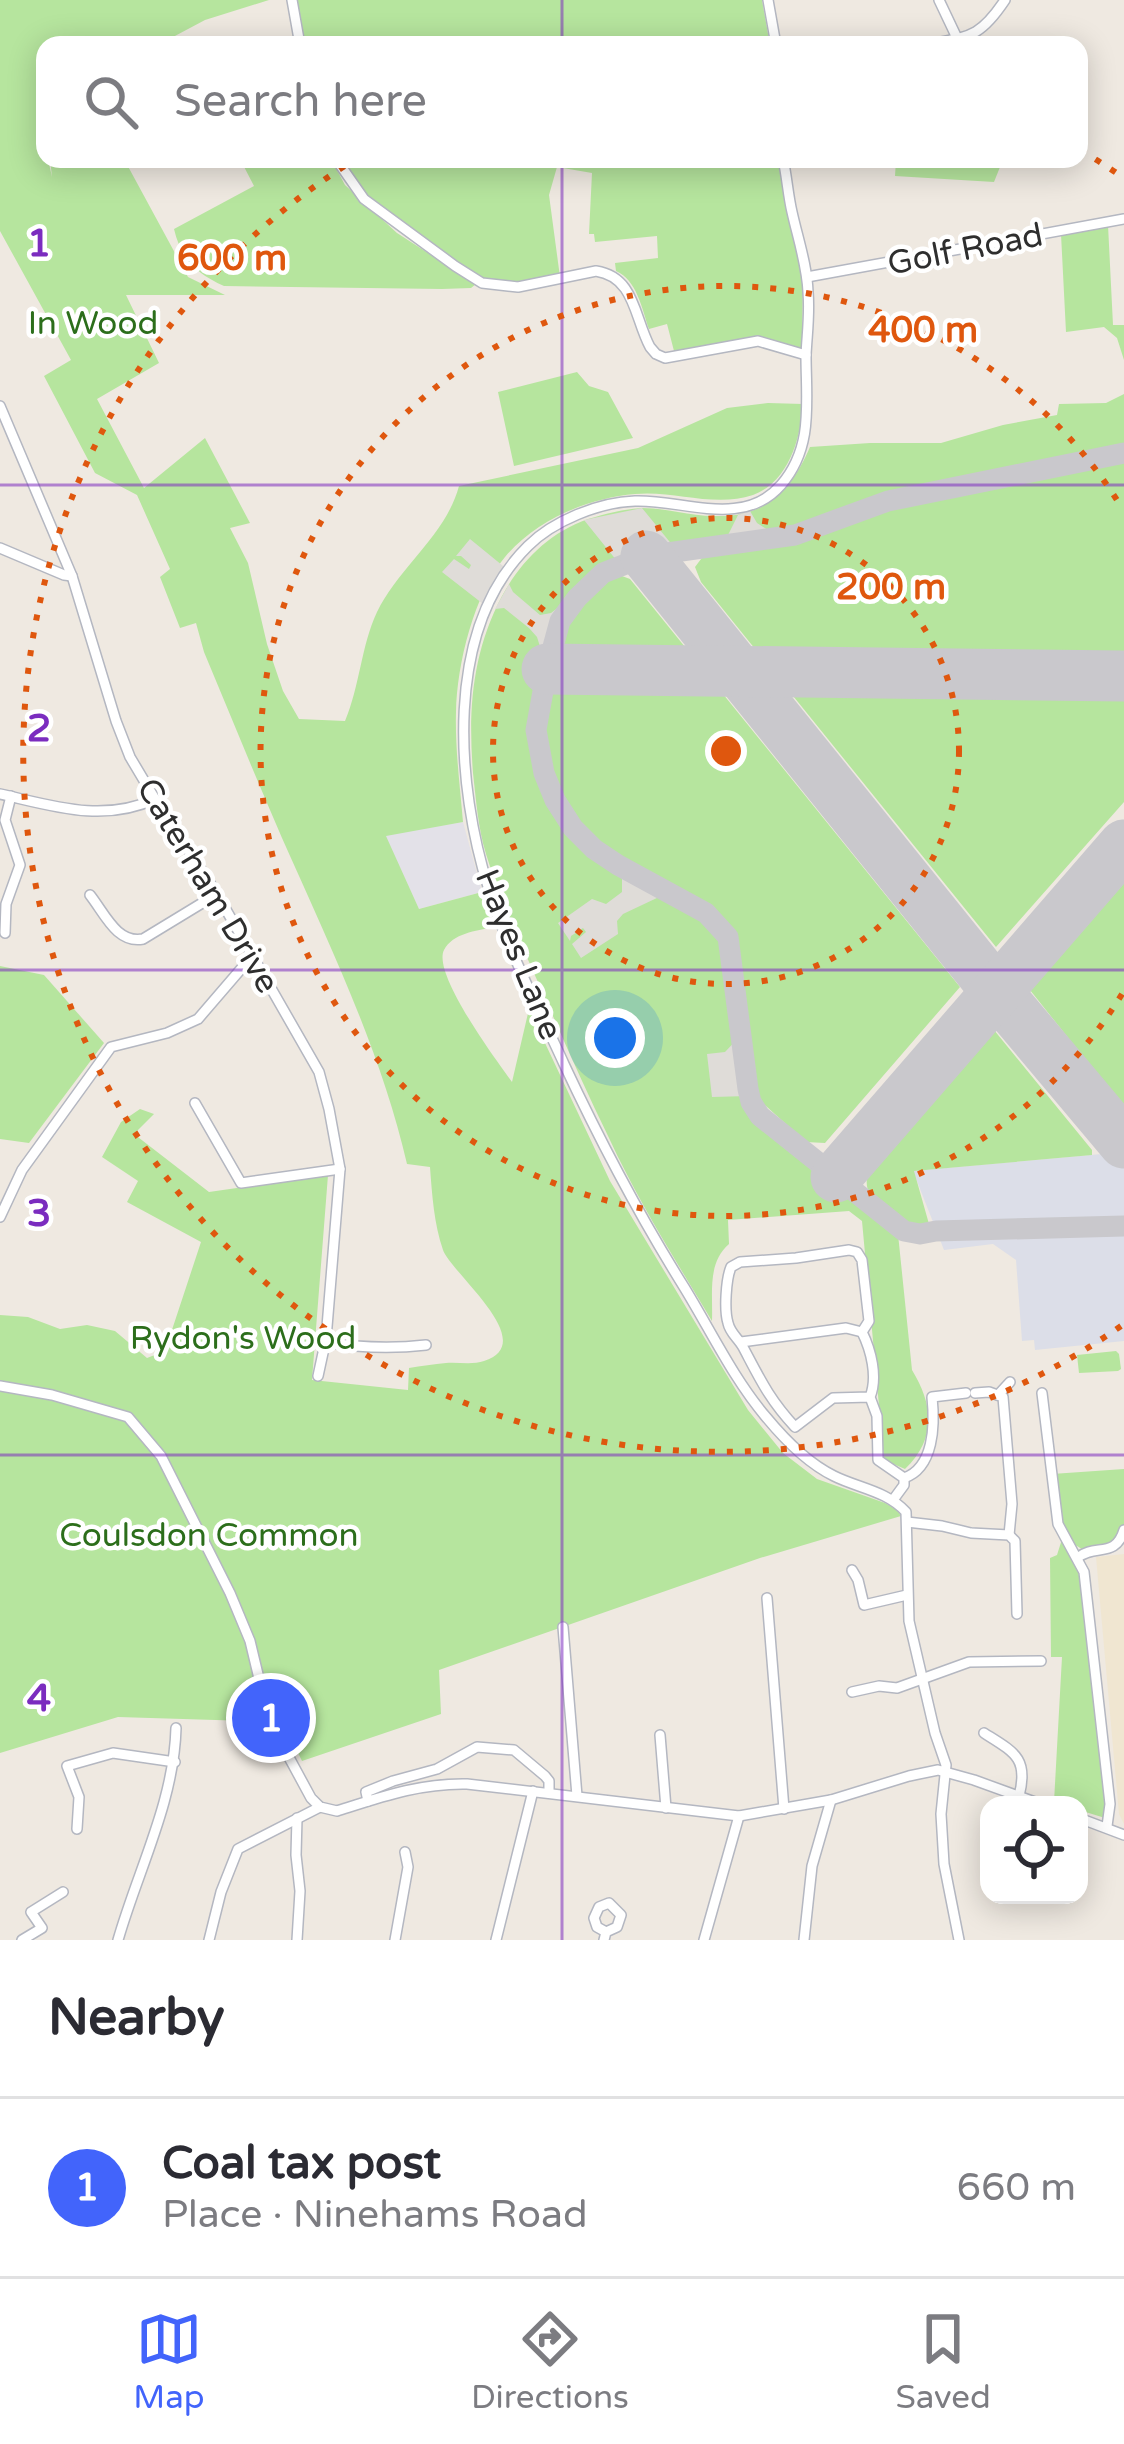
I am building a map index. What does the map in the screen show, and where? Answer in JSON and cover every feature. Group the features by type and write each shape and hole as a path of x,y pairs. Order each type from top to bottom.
{"street":[{"path":"292,0 298,36"},
{"path":"768,0 774,36"},
{"path":"939,0 956,36"},
{"path":"965,36 987,26 1006,0"},
{"path":"342,168 364,200 482,283 518,287 608,272 621,280 650,347 665,358 758,340 806,355"},
{"name":"Hayes Lane","path":"785,168 807,278 810,319 807,429 798,458 784,482 759,502 733,509 635,501 607,506 578,515 530,544 494,592 472,652 465,764 472,826 489,891 602,1146 638,1211 744,1389 769,1421 822,1469 893,1500"},
{"name":"Golf Road","path":"807,278 1124,219"},
{"name":"Caterham Drive","path":"0,406 72,575 130,757 217,894 319,1072 340,1168 318,1376"},
{"path":"0,548 72,575"},
{"path":"5,933 6,904 20,865 5,820 5,795 77,812 135,808 154,800"},
{"path":"91,896 130,941 143,939 217,894"},
{"path":"0,1216 22,1170 111,1047 167,1033 198,1018 253,955"},
{"path":"195,1102 242,1184 340,1168"},
{"path":"862,1332 869,1322 857,1252 740,1262 728,1273 729,1329 741,1342 775,1406 795,1427 833,1398 870,1397"},
{"path":"741,1342 846,1328 862,1332 869,1346 878,1460 904,1478"},
{"path":"325,1342 392,1349 426,1345"},
{"path":"998,1395 1010,1382"},
{"path":"0,1386 103,1408 128,1417 138,1429 170,1472 230,1593 250,1641 278,1737 310,1798 320,1807 337,1811 406,1788 439,1783 739,1816 831,1800 938,1770 1019,1796 1024,1777 1018,1757 984,1733"},
{"path":"904,1478 923,1465 934,1420 932,1397 989,1392 1003,1397 1017,1614"},
{"path":"1042,1393 1058,1524 1084,1572 1110,1804 1107,1826"},
{"path":"904,1478 893,1500 906,1512 909,1621 946,1774 942,1846 959,1940"},
{"path":"907,1522 971,1534 1010,1535"},
{"path":"1077,1558 1085,1551 1120,1544 1124,1530"},
{"path":"852,1570 864,1605 908,1595"},
{"path":"766,1598 784,1809"},
{"path":"563,1627 577,1796"},
{"path":"852,1692 897,1688 969,1662 1041,1661"},
{"path":"118,1940 167,1797 176,1728"},
{"path":"660,1735 666,1808"},
{"path":"368,1801 366,1792 437,1769 477,1747 514,1750 545,1776 549,1793"},
{"path":"77,1829 79,1798 67,1766 113,1754 175,1762"},
{"path":"496,1940 533,1791"},
{"path":"804,1940 812,1866 831,1800"},
{"path":"208,1940 238,1849 320,1807"},
{"path":"704,1940 739,1816"},
{"path":"297,1818 297,1940"},
{"path":"1088,1821 1122,1833"},
{"path":"394,1940 408,1867 405,1852"},
{"path":"22,1940 42,1928 31,1912 63,1892"}],"shaded area":[{"path":"642,508 678,552 646,556 621,566 584,520"},
{"path":"750,511 757,523 781,538 722,547 738,515"},
{"path":"470,539 508,570 487,607 442,572 454,559 469,569 471,565 456,556"},
{"path":"509,584 540,615 574,602 560,621 547,669 537,637 504,608 495,609"},
{"path":"463,822 482,892 419,909 385,835"},
{"path":"622,877 659,897 623,914 617,921 618,934 581,958 572,944 586,932 583,928 570,941 558,923 592,899 606,904 622,892"},
{"path":"741,1035 749,1096 712,1097 707,1054 725,1052"},
{"path":"1124,1152 1124,1341 1035,1350 1034,1340 1022,1341 1016,1260 993,1244 944,1250 913,1171"},
{"path":"1124,1554 1124,1824 1119,1814 1096,1557"}],"green space":[{"name":"Coulsdon Common","path":"0,0 269,0 205,20 175,36 36,36 36,168 50,168 52,177 51,168 129,168 188,277 225,295 126,295 159,363 97,399 144,488 205,438 250,523 230,528 248,563 283,691 299,719 345,721 377,612 444,520 459,486 638,448 727,408 803,404 791,457 765,489 724,500 650,493 617,496 547,522 505,557 476,610 457,693 463,822 386,836 419,909 482,892 493,927 459,936 444,950 447,978 456,997 512,1082 529,1009 610,1181 748,1410 783,1453 817,1479 885,1503 901,1516 760,1558 439,1670 441,1714 302,1761 283,1722 118,1717 0,1753 0,1315 28,1317 60,1329 87,1325 115,1331 147,1358 165,1351 201,1242 127,1202 138,1181 102,1157 121,1122 140,1109 154,1114 134,1134 209,1192 328,1175 312,1380 408,1390 409,1368 484,1361 499,1352 503,1339 488,1308 443,1250 430,1167 407,1164 383,1080 352,998 252,768 196,623 180,628 160,577 170,569 137,495 95,473 44,376 71,360 0,231"},
{"path":"296,0 762,0 768,36 303,36"},
{"path":"245,168 336,168 345,185 397,233 476,284 442,289 224,286 198,271 174,229 254,186"},
{"path":"347,168 557,168 549,195 560,277 519,284 490,281 469,272 368,197"},
{"path":"563,168 780,168 803,277 802,349 760,336 674,351 667,324 649,329 634,288 616,271 615,263 658,258 657,236 595,242 594,234 589,234 592,173"},
{"path":"895,168 1000,168 994,182 895,176"},
{"path":"1108,225 1113,325 1124,325 1124,360 1117,338 1104,327 1066,332 1061,234"},
{"path":"577,372 589,386 608,392 633,438 514,466 498,392"},
{"path":"1124,394 1124,446 888,496 794,530 658,547 601,569 555,619 533,709 540,776 569,830 615,871 702,917 724,942 746,1104 757,1119 898,1234 912,1370 928,1409 927,1434 905,1469 884,1460 862,1221 849,1211 728,1220 729,1244 717,1260 713,1279 712,1321 632,1185 591,1101 486,854 472,750 478,660 492,617 518,571 549,540 588,519 642,508 705,516 748,512 785,489 810,447 941,443 1057,415 1059,404 1106,403"},
{"path":"1124,460 1124,802 996,947 701,582 695,567 713,552 797,543 896,507"},
{"path":"612,576 630,579 960,987 825,1143 806,1142 758,1099 739,950 729,925 707,905 605,849 572,815 552,775 545,731 560,649 576,612"},
{"path":"1124,883 1124,1108 1030,990"},
{"path":"0,966 44,975 104,1043 29,1143 0,1139"},
{"path":"994,1030 1092,1155 914,1171 929,1224 907,1226 872,1198 868,1174"},
{"path":"1116,1351 1118,1371 1079,1373 1077,1355"},
{"path":"1124,1469 1124,1530 1119,1543 1085,1551 1064,1538 1078,1570 1084,1608 1105,1818 1088,1813 1088,1796 1054,1796 1062,1657 1051,1657 1050,1558 1057,1555 1063,1536 1052,1474"}],"taxiway":[{"path":"1124,453 888,501 795,535 646,556 603,573 560,621 536,730 544,773 573,828 618,865 706,913 728,937 748,1089 760,1116 904,1231 1124,1226"}],"runway":[{"path":"646,556 1124,1143"},
{"path":"547,669 1124,676"},
{"path":"836,1177 1124,845"}],"place":[{"name":"Coal tax post","path":"271,1718"}],"park label":[{"name":"In Wood","path":"93,322"},
{"name":"Rydon's Wood","path":"243,1337"}]}
